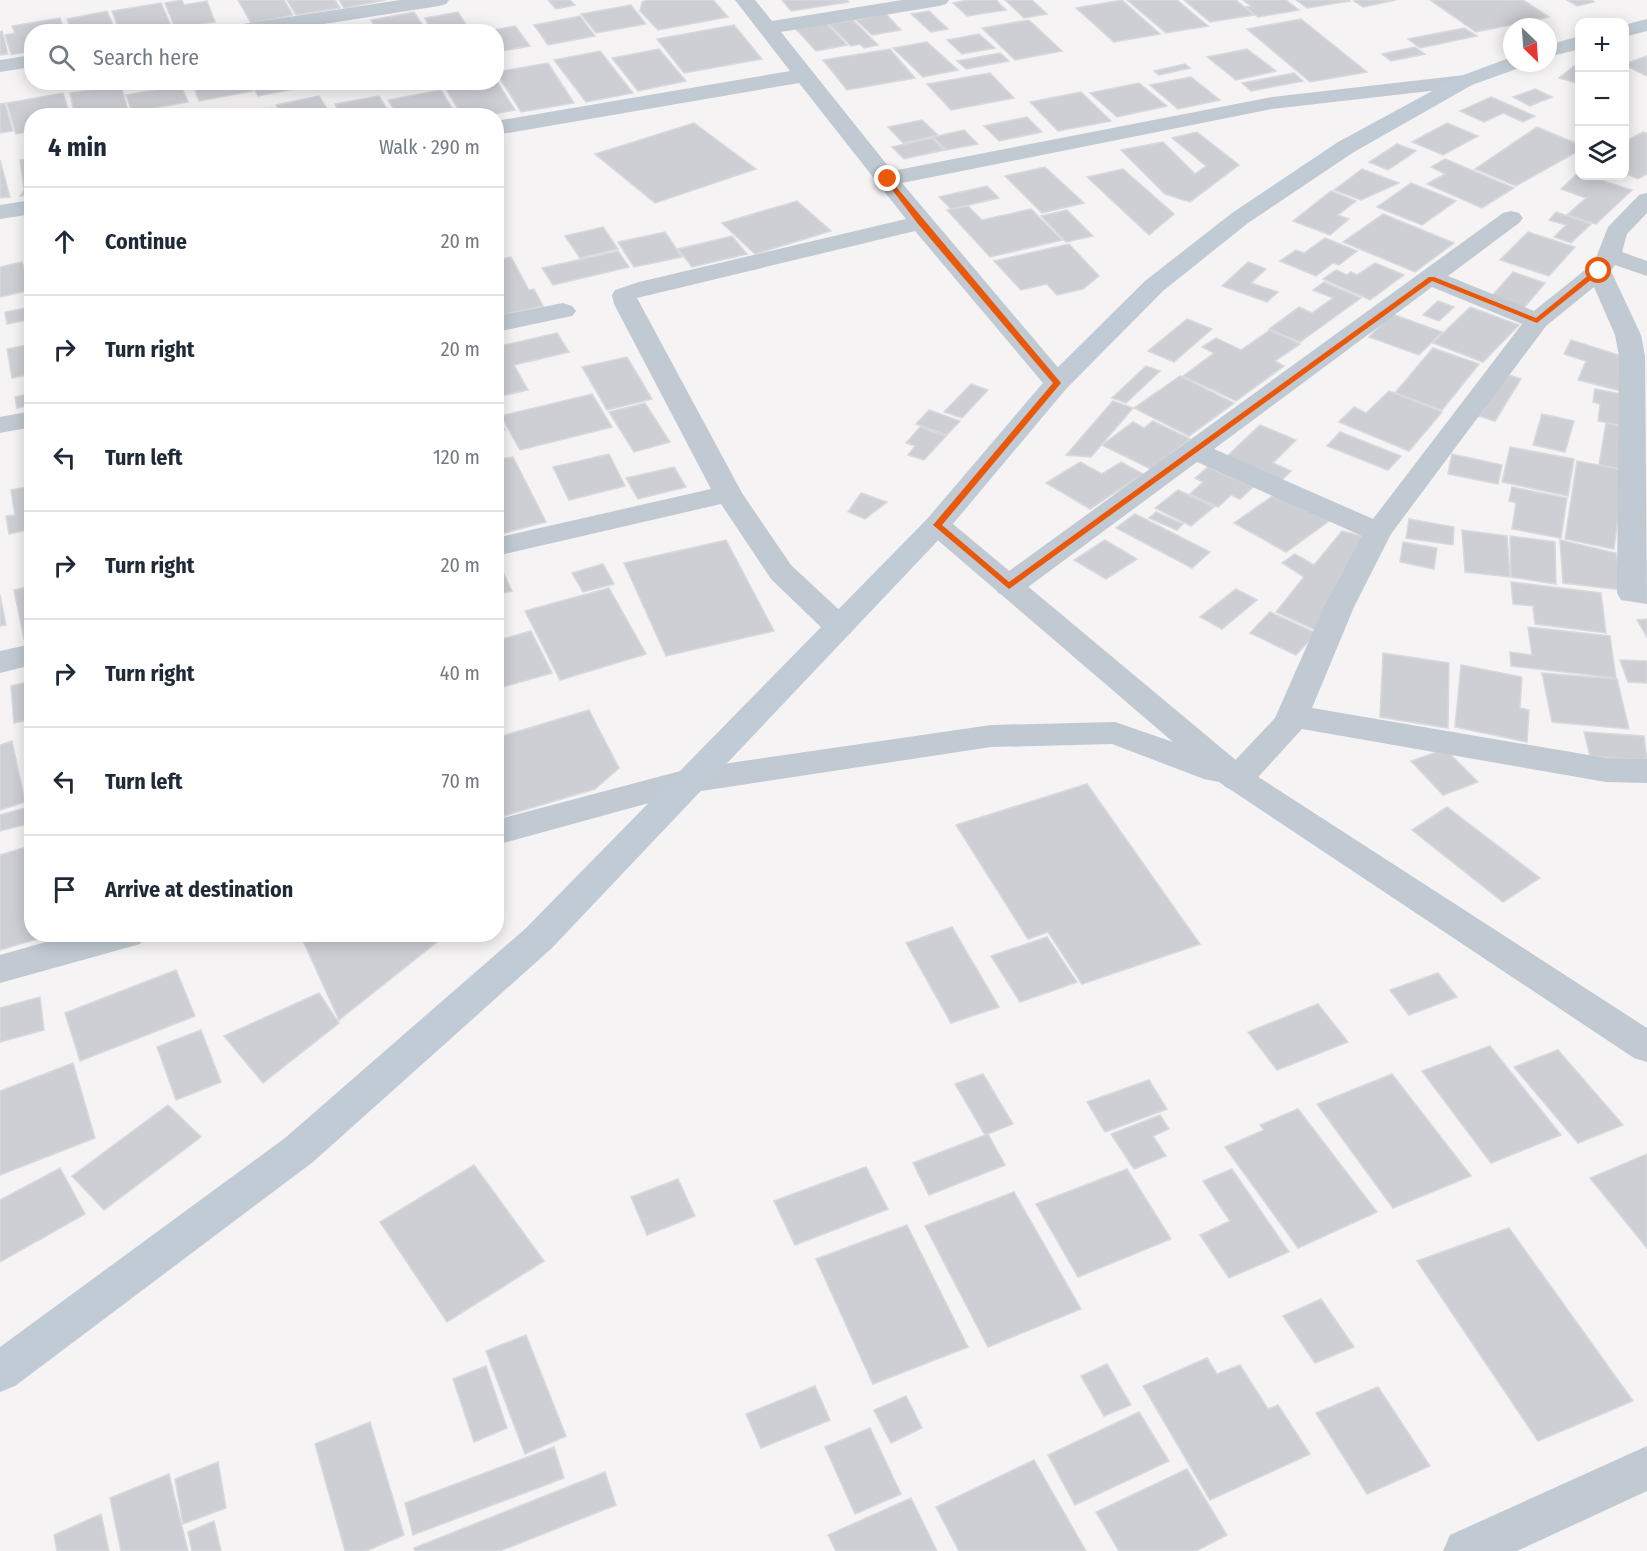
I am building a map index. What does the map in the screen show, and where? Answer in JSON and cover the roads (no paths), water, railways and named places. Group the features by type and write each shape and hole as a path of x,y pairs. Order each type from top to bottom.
{"main road":[{"path":"1629,30 1647,25"},
{"path":"1557,48 1575,43"},
{"path":"0,1372 299,1150 538,939 937,525 1057,383 1154,286 1240,218 1346,147 1465,81 1503,67"}],"street":[{"path":"282,24 439,0"},
{"path":"745,0 921,223 1057,383"},
{"path":"767,28 939,0"},
{"path":"0,66 24,63"},
{"path":"504,127 806,75"},
{"path":"888,179 1272,103 1465,81"},
{"path":"1237,779 1289,724 1339,607 1378,532 1537,321 1604,263 1616,232 1647,201"},
{"path":"0,212 24,208"},
{"path":"1009,586 1510,218"},
{"path":"839,627 781,572 728,494 626,304 624,295 639,289 921,223"},
{"path":"1604,263 1647,269"},
{"path":"1604,263 1628,335 1640,358 1632,593 1647,594"},
{"path":"1431,278 1537,321"},
{"path":"504,322 563,311"},
{"path":"0,425 24,420"},
{"path":"1194,450 1378,532"},
{"path":"504,546 728,494"},
{"path":"937,525 1237,779 1647,1047"},
{"path":"0,662 24,656"},
{"path":"1293,716 1606,770 1647,771"},
{"path":"504,831 688,781 991,736 1115,734 1237,779"},
{"path":"0,969 98,942"},
{"path":"1467,1551 1647,1468"}]}
